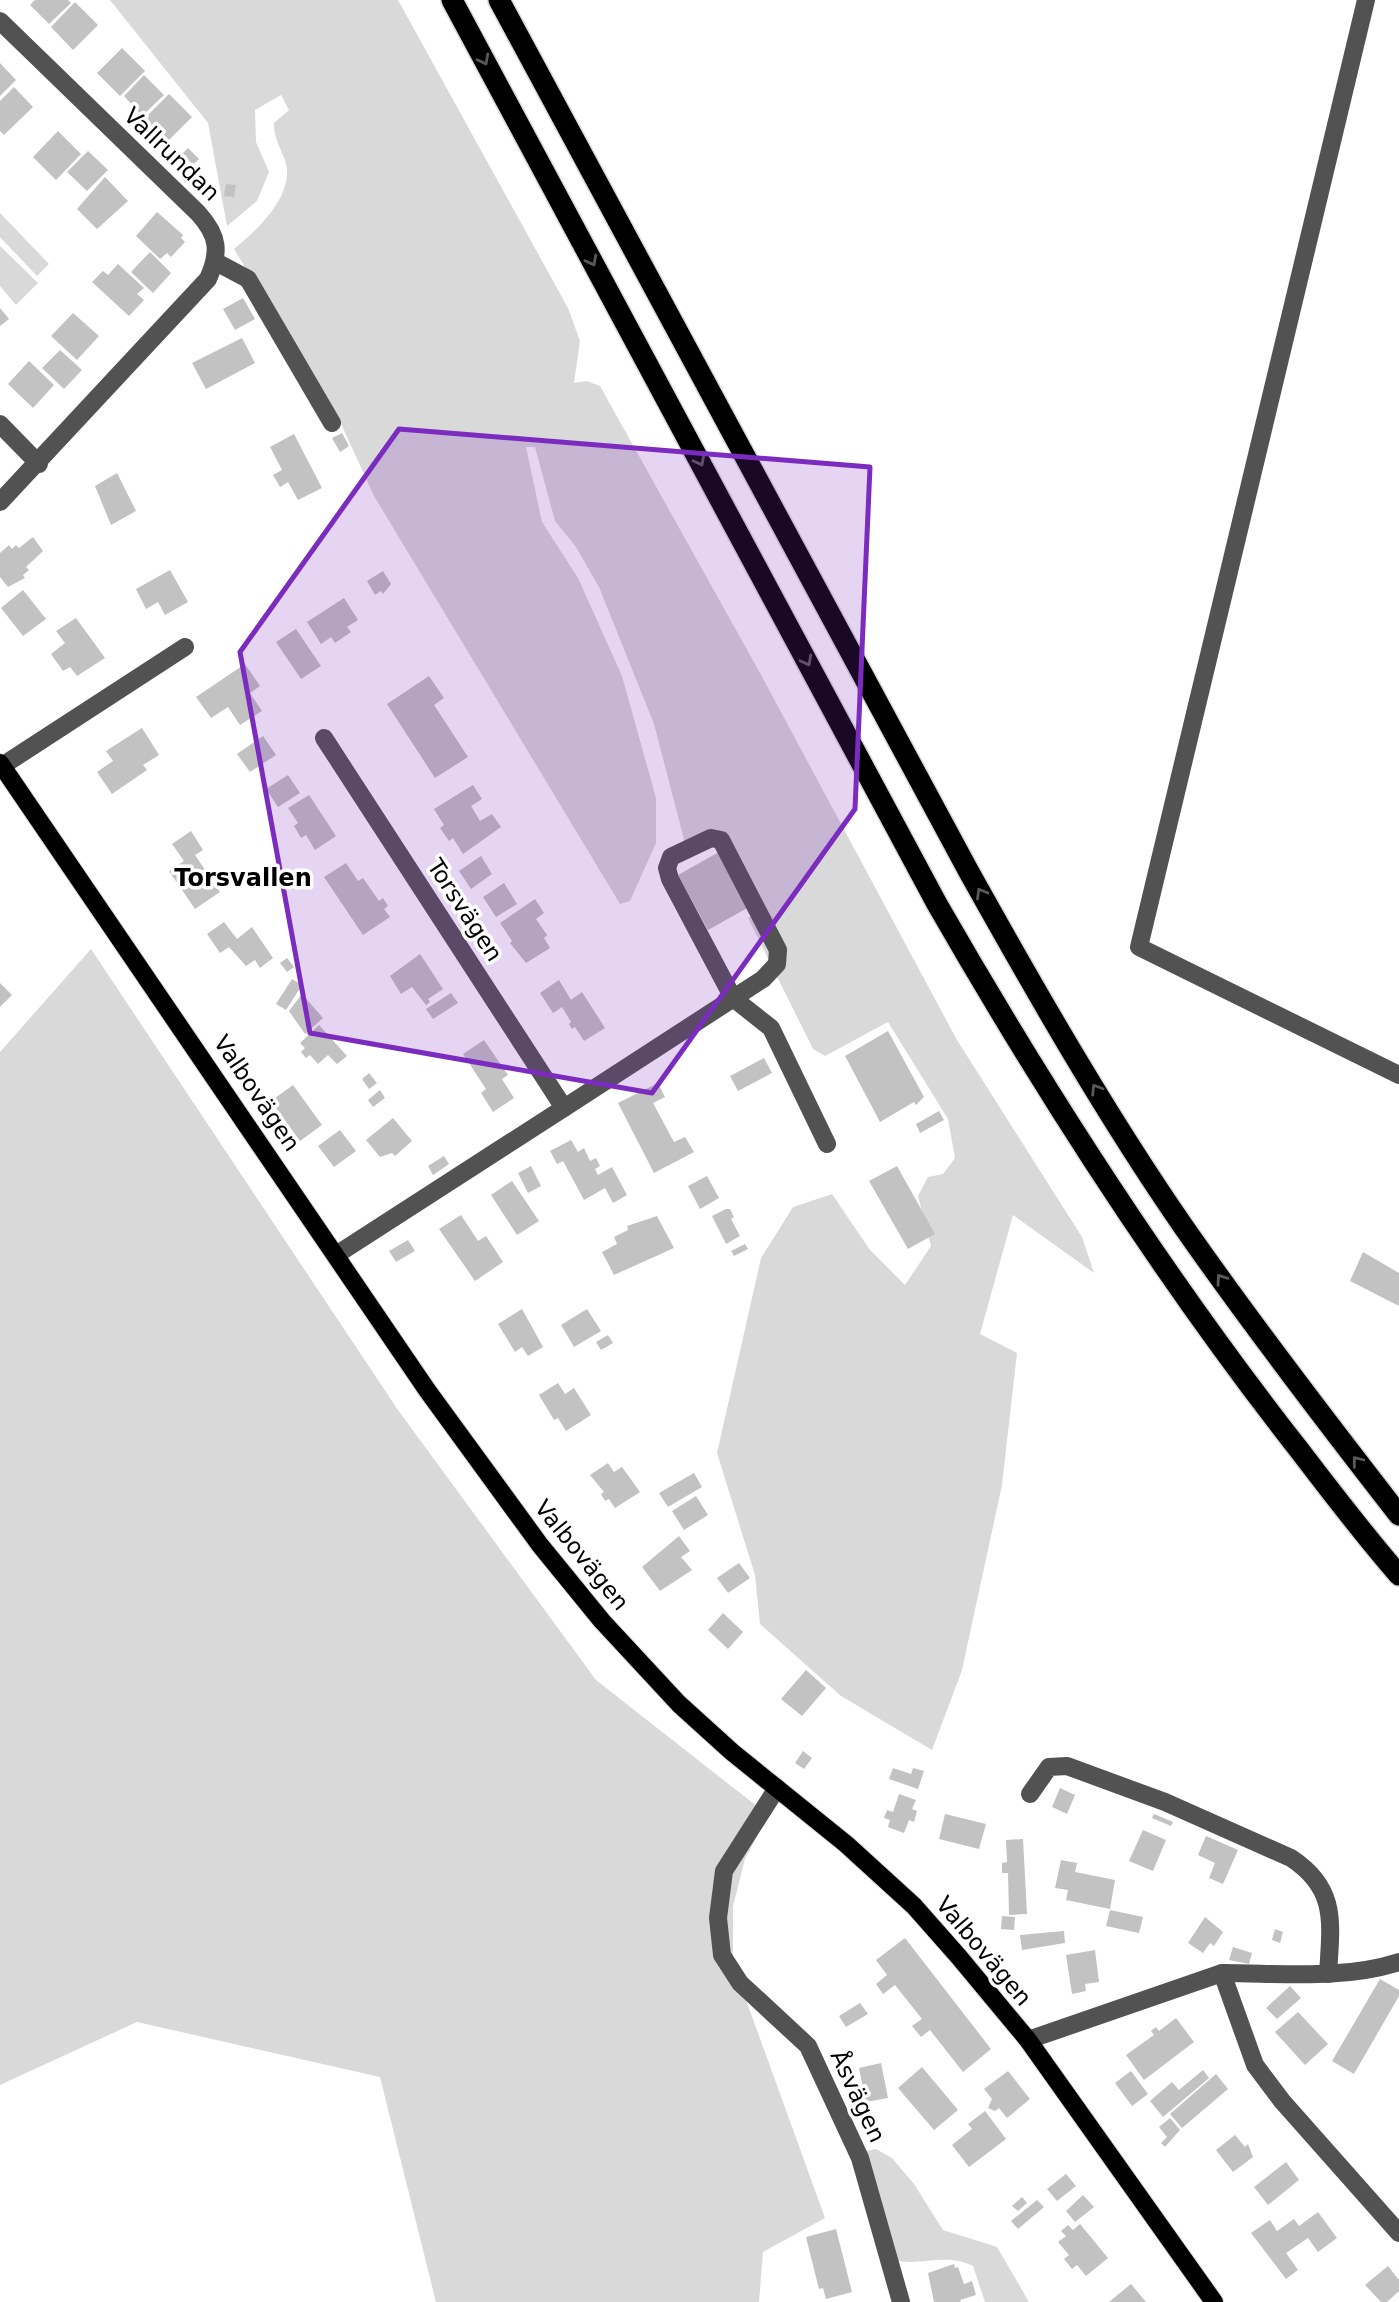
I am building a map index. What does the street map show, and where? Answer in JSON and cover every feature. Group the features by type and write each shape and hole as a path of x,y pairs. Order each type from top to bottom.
{"highway":[{"path":"452,0 937,904 1014,1037 1150,1248 1253,1391 1399,1575"},
{"path":"499,0 956,848 1050,1015 1181,1223 1283,1367 1399,1515"}],"main road":[{"name":"Valbovägen","path":"1,765 472,1455 572,1586 679,1704 846,1844 914,1906 1028,2040 1214,2302"}],"street":[{"path":"1366,0 1139,947 1399,1075"},
{"name":"Vallrundan","path":"0,21 211,227 218,246 216,262"},
{"path":"0,502 39,464 208,279 216,262 248,279 332,423"},
{"path":"0,424 39,464"},
{"path":"1,765 185,648"},
{"name":"Torsvägen","path":"324,738 564,1108"},
{"path":"336,1255 733,998 763,979 777,964 778,950 721,840 710,838 671,858 667,868 670,880 733,998 771,1028 827,1144"},
{"path":"1030,1794 1049,1768 1067,1766 1165,1802 1291,1858 1310,1870 1322,1885 1331,1929 1328,1973"},
{"name":"Åsvägen","path":"777,1788 724,1871 718,1917 722,1955 740,1983 808,2046 860,2158 901,2302"},
{"path":"1028,2040 1222,1973 1372,1971 1399,1962"},
{"path":"1222,1973 1255,2064 1282,2101 1399,2233"}],"highlighted area":[{"path":"399,429 870,467 855,809 652,1093 310,1033 240,652"}],"shaded area":[{"path":"110,0 398,0 568,308 580,341 574,383 587,381 600,386 760,673 957,1040 1082,1237 1094,1273 1013,1215 980,1334 1017,1353 1002,1485 962,1670 932,1750 841,1696 760,1624 755,1575 717,1453 761,1258 793,1207 832,1194 870,1250 905,1285 931,1246 918,1196 928,1177 943,1174 955,1158 948,1119 888,1022 825,1056 813,1049 748,918 760,910 719,836 686,847 654,724 599,587 576,547 555,521 535,447 526,447 542,522 578,578 622,676 656,798 656,843 630,901 620,904 374,496 342,426 234,249 270,214 283,192 287,169 274,129 274,123 289,110 281,95 255,110 256,142 269,172 257,201 227,226 208,123"},
{"path":"0,213 49,264 37,276 0,237"},
{"path":"0,246 38,283 16,305 0,286"},
{"path":"91,949 398,1410 596,1680 768,1815 745,1859 733,1906 733,1964 825,2218 763,2252 759,2302 436,2302 380,2077 137,2022 0,2085 0,1052"},
{"path":"876,2149 892,2158 914,2184 943,2230 997,2247 1029,2302 985,2302 973,2266 962,2262 894,2260 861,2152"}],"building":[{"path":"35,0 68,0 71,3 49,24 30,5"},
{"path":"75,2 98,25 73,50 51,27"},
{"path":"122,48 145,71 120,96 97,73"},
{"path":"0,63 16,80 0,96"},
{"path":"144,75 164,95 142,116 124,96"},
{"path":"14,87 33,107 4,135 0,131 0,101"},
{"path":"169,94 192,117 167,142 144,119"},
{"path":"58,131 81,154 56,180 33,157"},
{"path":"188,148 199,159 193,165 182,154"},
{"path":"88,151 108,170 87,191 67,172"},
{"path":"105,177 128,201 97,229 77,209"},
{"path":"226,184 236,185 234,197 224,196"},
{"path":"157,212 183,235 181,238 185,242 171,257 167,253 160,259 136,236"},
{"path":"150,252 171,273 153,293 131,272"},
{"path":"118,264 144,288 137,294 144,300 129,316 92,282 103,271 108,275"},
{"path":"243,298 255,319 235,330 223,309"},
{"path":"0,308 9,319 0,326"},
{"path":"73,313 99,336 77,360 51,336"},
{"path":"242,338 255,363 206,389 192,363"},
{"path":"60,350 82,370 64,389 42,368"},
{"path":"29,361 54,385 33,408 8,384"},
{"path":"342,433 349,446 340,452 332,438"},
{"path":"294,434 322,488 298,500 288,482 280,487 273,475 282,470 270,447"},
{"path":"117,473 136,511 111,525 95,486"},
{"path":"33,537 43,551 26,567 29,570 23,575 25,578 8,587 0,577 0,553 9,545 12,549 16,545 19,548"},
{"path":"170,570 188,602 165,615 158,602 146,609 136,589"},
{"path":"383,571 391,584 383,594 381,591 375,595 367,581"},
{"path":"23,590 46,619 23,636 1,608"},
{"path":"344,598 358,620 347,627 351,632 335,643 331,637 321,644 307,622"},
{"path":"76,618 105,658 77,676 70,667 63,671 51,654 65,643 56,631"},
{"path":"296,629 321,666 301,679 276,642"},
{"path":"245,664 260,686 250,693 262,711 240,725 228,707 211,718 196,697"},
{"path":"429,676 444,698 434,705 468,757 435,778 387,704"},
{"path":"142,728 159,755 143,765 147,770 112,794 97,772 113,761 106,751"},
{"path":"263,736 276,755 250,772 237,754"},
{"path":"288,775 300,793 278,807 266,789"},
{"path":"473,785 482,799 471,806 480,821 492,814 501,827 463,854 453,838 449,841 440,828 444,825 434,809"},
{"path":"309,795 336,836 315,850 306,835 301,838 294,826 298,823 288,808"},
{"path":"191,831 203,850 195,855 220,892 195,909 169,871 184,861 172,844"},
{"path":"719,852 749,907 708,930 678,875"},
{"path":"481,856 492,874 471,889 459,871"},
{"path":"346,863 358,881 363,878 379,901 383,898 388,906 384,909 390,917 363,935 324,877"},
{"path":"504,883 517,904 496,917 483,897"},
{"path":"535,899 544,913 536,919 547,935 544,938 550,948 526,963 510,943 512,941 500,923"},
{"path":"224,922 237,939 252,927 273,958 260,968 255,960 246,966 229,947 220,953 207,934"},
{"path":"420,954 443,989 428,999 430,1002 426,1005 412,987 401,994 390,976"},
{"path":"287,958 294,967 287,972 280,963"},
{"path":"292,979 302,985 286,1010 276,1004"},
{"path":"559,980 571,1000 582,992 605,1028 584,1041 575,1027 572,1029 562,1007 553,1013 540,993"},
{"path":"0,983 12,995 0,1007"},
{"path":"451,993 458,1003 433,1019 426,1009"},
{"path":"302,994 323,1018 305,1034 289,1011"},
{"path":"319,1025 347,1056 337,1064 328,1055 318,1064 310,1055 306,1058 301,1052 305,1048 300,1043"},
{"path":"888,1031 924,1097 916,1105 914,1102 880,1122 845,1056"},
{"path":"484,1040 508,1075 502,1079 514,1098 493,1112 481,1093 486,1089 463,1054"},
{"path":"764,1058 772,1073 738,1091 730,1076"},
{"path":"369,1073 377,1083 369,1089 362,1079"},
{"path":"658,1083 665,1097 653,1103 674,1142 685,1137 694,1152 654,1173 618,1103"},
{"path":"293,1085 322,1125 300,1141 271,1101"},
{"path":"380,1090 385,1098 373,1107 368,1100"},
{"path":"939,1111 944,1120 920,1133 916,1124"},
{"path":"393,1118 412,1141 395,1156 392,1153 380,1157 366,1140"},
{"path":"340,1130 356,1151 334,1167 318,1146"},
{"path":"571,1140 578,1152 584,1148 590,1161 596,1158 600,1166 595,1169 598,1175 612,1167 627,1195 613,1203 605,1188 584,1200 563,1161 557,1164 550,1151"},
{"path":"444,1156 449,1164 433,1175 428,1166"},
{"path":"531,1166 541,1186 528,1193 518,1173"},
{"path":"897,1166 935,1234 908,1249 869,1181"},
{"path":"707,1176 719,1198 700,1209 688,1186"},
{"path":"512,1181 539,1221 517,1235 491,1195"},
{"path":"730,1209 734,1217 731,1219 740,1236 726,1244 712,1216"},
{"path":"461,1215 478,1241 486,1236 503,1262 475,1281 439,1229"},
{"path":"657,1216 674,1248 614,1275 602,1252 617,1244 614,1237 628,1230 627,1226"},
{"path":"408,1240 415,1251 396,1262 389,1251"},
{"path":"745,1244 748,1249 734,1256 731,1251"},
{"path":"1363,1252 1399,1273 1399,1306 1350,1281"},
{"path":"522,1309 543,1347 528,1356 522,1347 515,1352 498,1324"},
{"path":"587,1309 601,1331 574,1347 561,1325"},
{"path":"608,1335 613,1343 601,1350 596,1342"},
{"path":"558,1383 565,1394 574,1388 591,1415 566,1431 558,1418 554,1420 539,1395"},
{"path":"608,1463 614,1472 622,1467 640,1492 615,1508 609,1499 605,1501 601,1494 604,1492 590,1475"},
{"path":"694,1473 702,1487 668,1507 659,1493"},
{"path":"696,1496 708,1515 684,1530 672,1511"},
{"path":"679,1536 690,1551 681,1557 692,1570 660,1591 642,1567"},
{"path":"739,1563 750,1578 728,1593 717,1578"},
{"path":"723,1613 743,1632 728,1649 708,1630"},
{"path":"806,1670 826,1688 802,1716 781,1699"},
{"path":"803,1751 812,1758 804,1769 795,1763"},
{"path":"893,1768 911,1774 913,1768 924,1771 918,1789 889,1779"},
{"path":"1060,1788 1075,1795 1067,1814 1052,1807"},
{"path":"899,1794 916,1800 912,1809 917,1811 914,1822 909,1820 904,1833 888,1827 890,1820 884,1818 887,1810 893,1812"},
{"path":"945,1814 986,1824 979,1849 939,1839"},
{"path":"1154,1814 1173,1822 1171,1826 1152,1818"},
{"path":"1143,1830 1166,1840 1153,1871 1129,1861"},
{"path":"1206,1836 1238,1850 1223,1884 1209,1878 1215,1863 1198,1855"},
{"path":"1023,1839 1027,1914 1009,1915 1008,1873 1002,1873 1002,1863 1007,1862 1006,1840"},
{"path":"1061,1860 1077,1863 1075,1872 1115,1880 1110,1909 1066,1900 1068,1890 1055,1888"},
{"path":"1110,1910 1143,1917 1139,1933 1106,1926"},
{"path":"1002,1916 1015,1917 1014,1930 1001,1929"},
{"path":"1205,1917 1223,1932 1214,1946 1210,1943 1203,1953 1188,1943"},
{"path":"1275,1929 1283,1932 1280,1943 1272,1940"},
{"path":"1064,1931 1065,1943 1022,1950 1020,1935"},
{"path":"905,1938 991,2049 963,2072 930,2030 921,2037 912,2026 922,2019 895,1985 883,1994 876,1984 887,1975 876,1960"},
{"path":"1233,1947 1252,1953 1249,1964 1229,1960"},
{"path":"1095,1950 1099,1982 1085,1984 1086,1991 1072,1994 1066,1955"},
{"path":"1380,1979 1399,1990 1399,1996 1354,2074 1332,2061"},
{"path":"1290,1986 1301,1998 1277,2019 1266,2008"},
{"path":"860,2003 868,2014 846,2027 839,2016"},
{"path":"1298,2012 1328,2044 1305,2065 1275,2032"},
{"path":"1176,2018 1194,2042 1144,2080 1126,2055 1154,2035 1151,2031 1156,2027 1159,2031"},
{"path":"881,2063 888,2098 866,2102 859,2068"},
{"path":"922,2067 958,2110 934,2130 898,2088"},
{"path":"1203,2070 1209,2078 1163,2117 1150,2101 1172,2082 1179,2090"},
{"path":"1008,2071 1030,2099 1007,2118 999,2108 995,2111 988,2108 992,2099 984,2089"},
{"path":"1131,2071 1148,2094 1132,2106 1115,2083"},
{"path":"1216,2074 1228,2089 1182,2128 1170,2114"},
{"path":"985,2111 1006,2139 969,2167 952,2145 972,2129 968,2124"},
{"path":"1170,2118 1180,2130 1165,2147 1161,2143 1167,2137 1159,2127"},
{"path":"1235,2135 1245,2147 1248,2144 1253,2157 1233,2172 1216,2150"},
{"path":"1286,2162 1299,2180 1268,2205 1254,2187"},
{"path":"1066,2174 1076,2186 1057,2201 1047,2189"},
{"path":"1083,2195 1094,2207 1075,2222 1066,2211"},
{"path":"1022,2197 1027,2203 1018,2211 1012,2206"},
{"path":"1037,2200 1044,2207 1018,2229 1011,2221"},
{"path":"1318,2212 1337,2238 1318,2252 1308,2238 1286,2253 1298,2270 1286,2279 1251,2233 1270,2220 1277,2231 1294,2219 1299,2226"},
{"path":"1080,2224 1108,2258 1086,2276 1077,2265 1072,2269 1064,2259 1069,2255 1058,2242 1066,2236 1061,2231 1068,2225 1073,2230"},
{"path":"836,2229 852,2292 826,2299 823,2288 819,2289 806,2237"},
{"path":"954,2264 955,2268 958,2267 964,2284 972,2281 976,2295 960,2300 961,2302 934,2302 928,2273"},
{"path":"1388,2266 1399,2280 1399,2291 1387,2302 1381,2302 1365,2285"},
{"path":"1131,2284 1146,2302 1109,2302"}],"district":[{"name":"Torsvallen","path":"243,878"}]}
